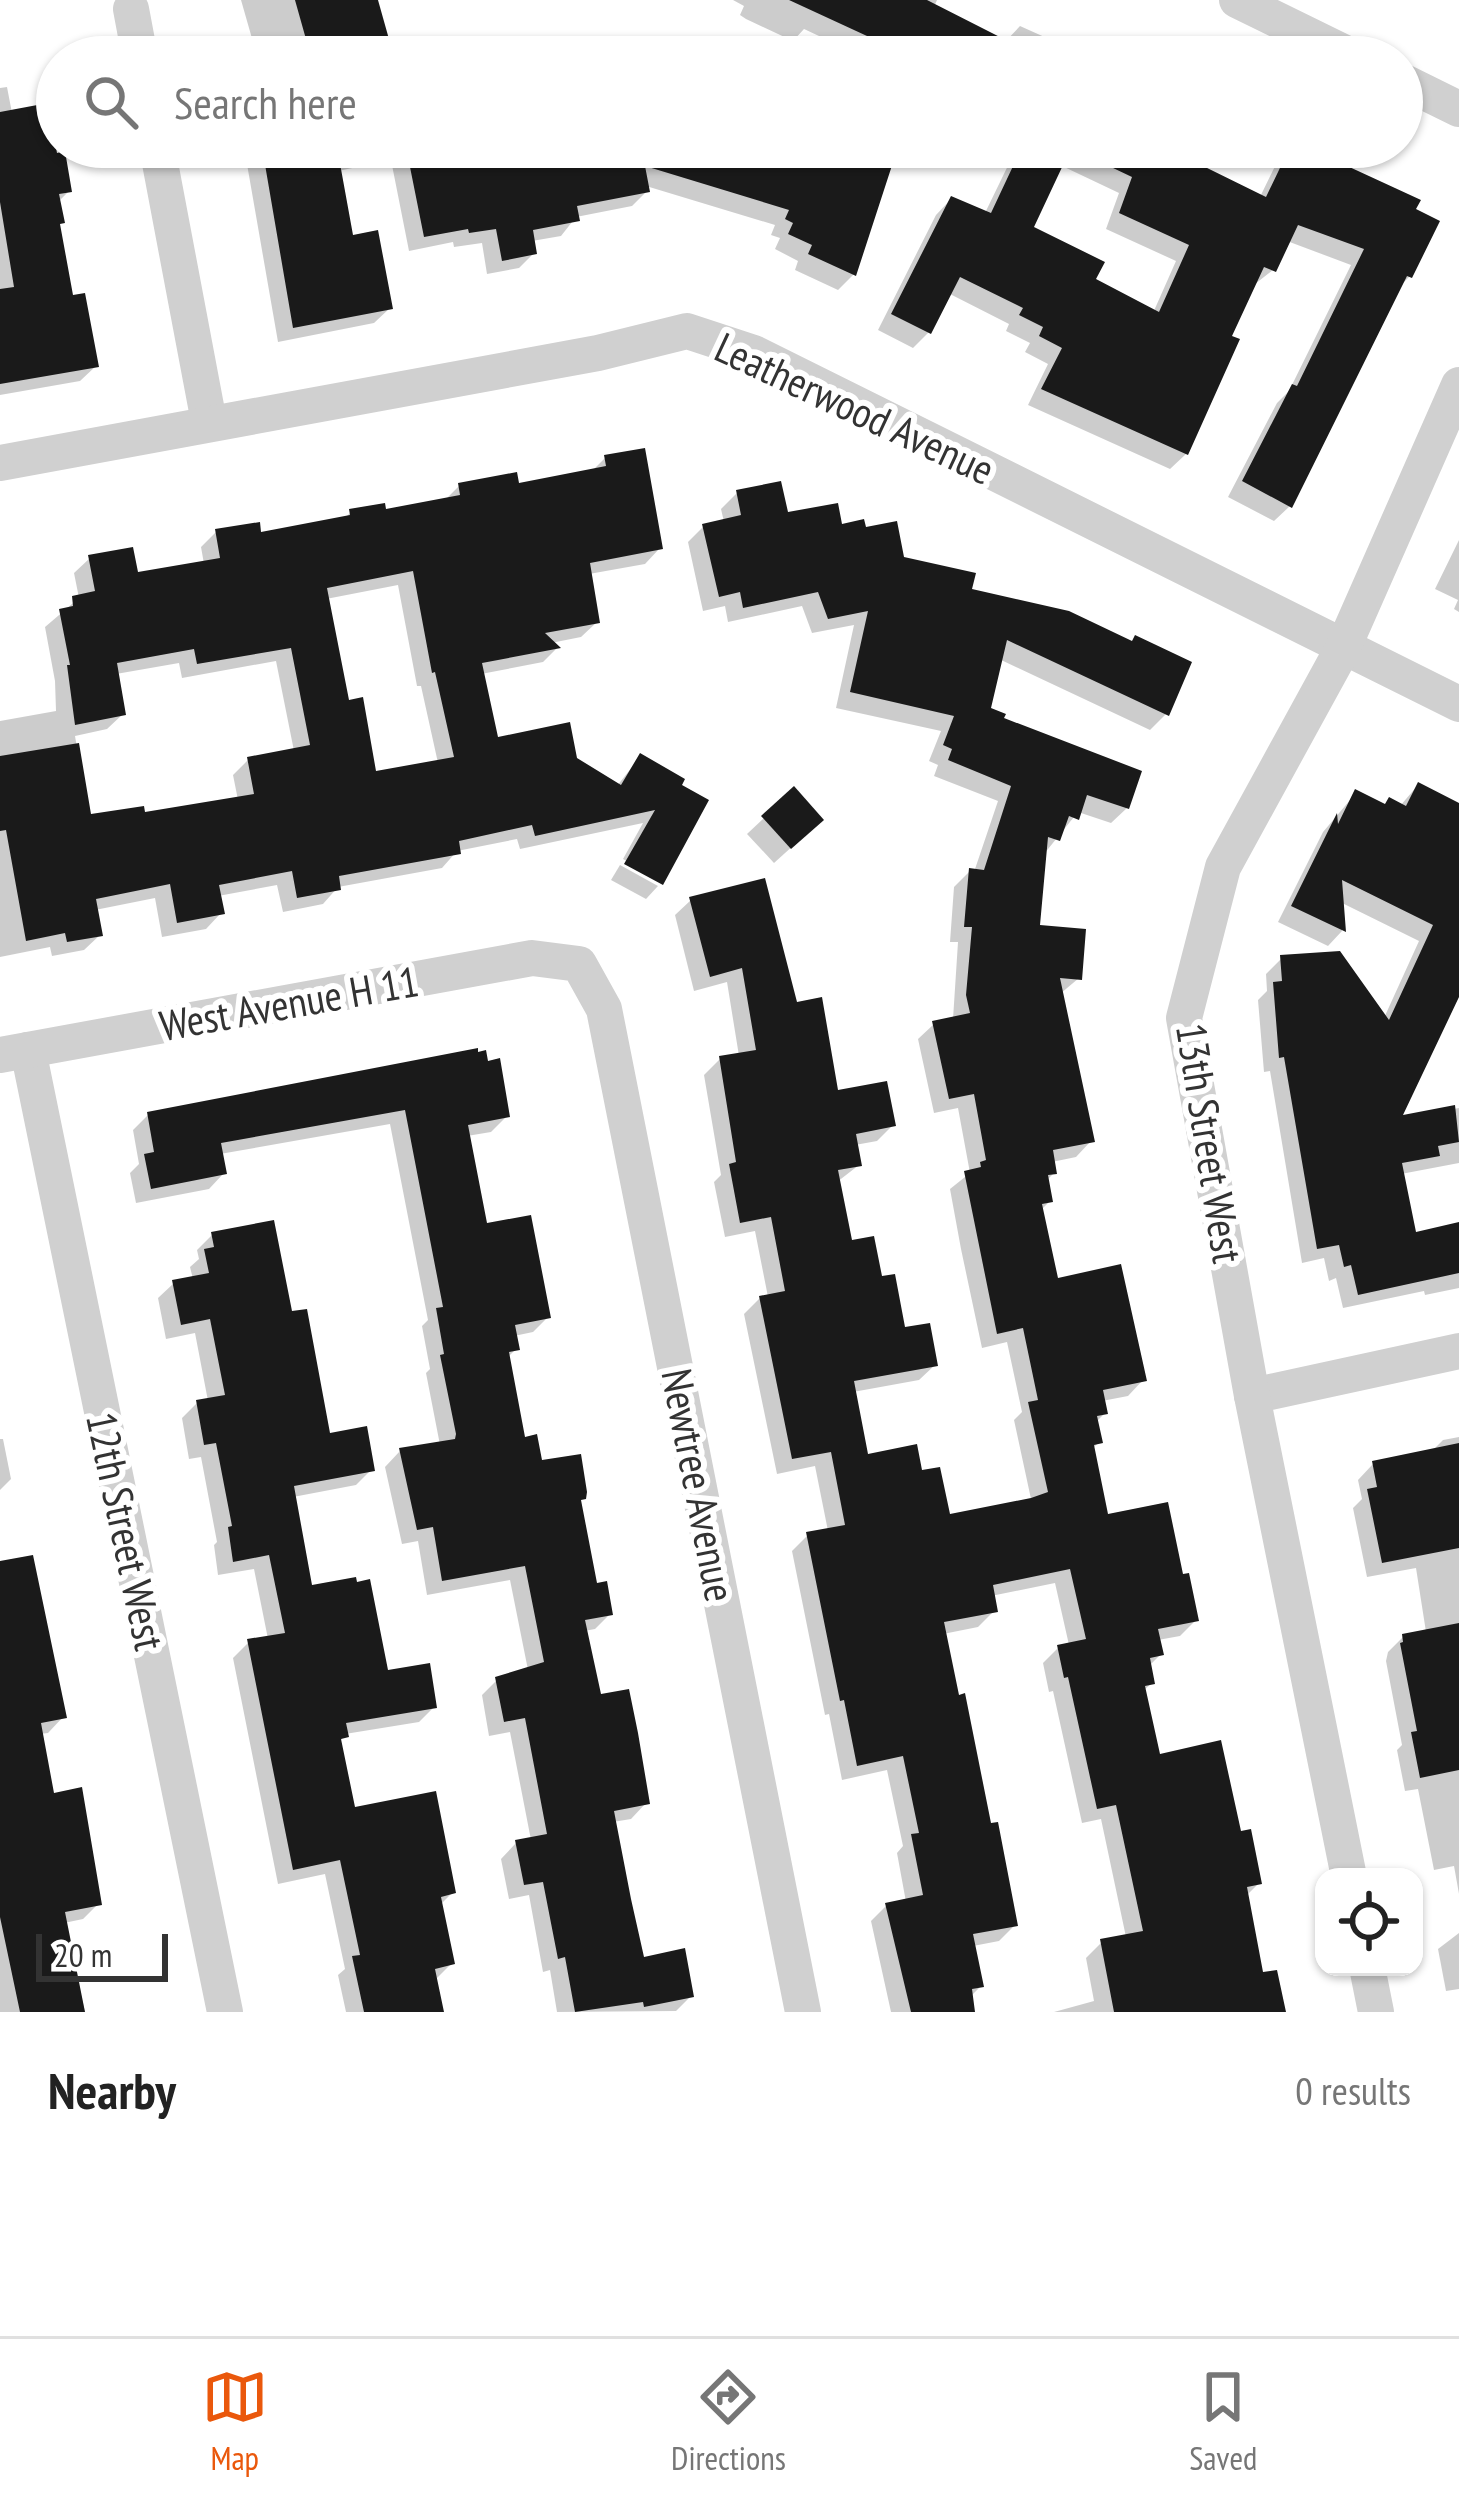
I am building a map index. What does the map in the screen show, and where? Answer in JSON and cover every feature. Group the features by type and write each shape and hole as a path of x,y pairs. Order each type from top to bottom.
{"street":[{"path":"1237,0 1310,36"},
{"path":"131,9 136,36"},
{"path":"1423,91 1459,109"},
{"path":"161,168 209,422"},
{"name":"Leatherwood Avenue","path":"0,463 598,353 687,331 754,353 1459,704"},
{"name":"13th Street West","path":"1347,1868 1252,1396 1184,1018 1223,867 1343,648 1459,385"},
{"name":"West Avenue H 11","path":"14,1053 532,958 579,964"},
{"name":"Newtree Avenue","path":"579,964 604,1009 803,2012"},
{"name":"12th Street West","path":"14,1053 225,2012"},
{"path":"1252,1396 1459,1351"},
{"path":"1369,1976 1376,2012"}],"building":[{"path":"295,0 378,0 388,36 305,36"},
{"path":"789,0 927,0 998,36 867,36"},
{"path":"36,105 36,168 68,168 72,192 59,194 65,223 60,224 73,295 85,293 99,367 0,384 0,289 14,287 0,202 0,112"},
{"path":"266,168 341,168 353,235 378,230 393,309 293,328"},
{"path":"410,168 645,168 650,192 577,206 580,221 533,230 537,254 502,261 496,229 424,237"},
{"path":"652,168 891,168 856,276 808,254 812,245 788,234 793,223 785,219 789,210"},
{"path":"1012,168 1062,168 1034,227 1105,262 1096,279 1159,312 1189,245 1119,213 1132,177 1113,168 1207,168 1266,197 1280,168 1352,168 1421,200 1416,209 1440,221 1412,278 1407,276 1292,508 1242,481 1292,384 1297,386 1364,249 1298,225 1276,272 1264,267 1232,336 1240,339 1188,455 1041,389 1062,348 1039,336 1043,327 1019,315 1023,308 960,277 931,334 891,314 951,196 991,213"},
{"path":"645,448 663,549 590,563 600,623 545,633 561,648 482,663 498,737 570,722 577,758 621,785 640,753 685,779 682,785 709,800 663,885 624,864 655,810 535,836 532,825 459,841 461,854 339,876 341,890 297,898 292,871 219,885 225,914 177,923 170,884 96,899 103,936 67,942 65,933 26,941 6,830 0,831 0,756 79,743 91,814 144,806 145,812 254,794 247,757 310,745 291,648 197,664 194,649 117,663 126,715 75,725 59,609 73,606 72,596 95,591 88,555 133,547 138,572 220,558 215,529 260,522 261,532 350,515 349,509 385,503 386,509 460,495 458,483 517,472 519,483 606,466 604,455","holes":["413,571 454,757 376,771 363,697 349,700 327,588"]},
{"path":"781,481 788,512 838,503 842,524 864,519 866,527 897,521 904,557 976,573 972,589 1069,611 1192,662 1169,716 1007,640 991,708 1006,714 1004,718 1142,771 1129,809 1087,795 1079,820 1069,816 1060,841 1048,837 1040,925 1086,929 1082,980 1060,978 1095,1142 1053,1150 1057,1174 1048,1175 1053,1202 1042,1204 1058,1278 1121,1264 1147,1381 1103,1390 1108,1414 1097,1416 1103,1443 1094,1445 1108,1514 1168,1502 1183,1574 1189,1573 1199,1621 1158,1629 1164,1655 1150,1658 1155,1684 1145,1686 1160,1754 1221,1740 1241,1831 1251,1829 1262,1884 1247,1887 1263,1972 1277,1970 1286,2012 1114,2012 1100,1939 1143,1931 1116,1805 1097,1809 1057,1645 1086,1639 1070,1569 993,1585 998,1612 944,1622 959,1695 965,1693 991,1823 998,1822 1018,1926 973,1934 984,1987 972,1989 975,2012 911,2012 885,1903 923,1895 911,1834 919,1833 903,1756 857,1766 844,1700 840,1701 806,1532 845,1525 831,1452 792,1459 759,1296 785,1291 771,1217 740,1223 729,1164 736,1162 719,1056 756,1050 742,968 710,977 689,897 765,878 797,1002 822,997 838,1090 887,1081 896,1126 856,1134 862,1166 838,1170 852,1240 874,1236 882,1276 895,1274 905,1327 930,1323 938,1366 854,1381 868,1454 917,1444 922,1470 940,1467 950,1514 1031,1498 1048,1492 1028,1402 1038,1400 1023,1328 997,1334 964,1171 981,1167 980,1162 986,1160 974,1094 949,1099 932,1021 970,1013 966,995 972,927 964,927 969,868 984,870 1011,786 948,760 952,749 943,745 954,716 850,692 868,611 828,619 818,592 743,608 740,592 719,597 702,524 741,515 736,490"},
{"path":"1418,782 1459,803 1459,997 1403,1115 1455,1105 1459,1142 1438,1146 1440,1156 1402,1163 1416,1232 1459,1222 1459,1273 1358,1295 1351,1265 1344,1267 1339,1245 1317,1249 1284,1057 1279,1058 1273,982 1282,981 1280,955 1340,951 1389,1020 1433,925 1342,880 1346,932 1291,906 1337,813 1338,824 1355,789 1385,804 1389,797 1406,806"},
{"path":"794,786 824,820 791,849 761,816"},
{"path":"478,1048 478,1052 486,1050 488,1061 500,1058 510,1117 468,1125 487,1223 531,1215 551,1318 515,1325 520,1350 509,1352 525,1437 537,1434 542,1460 581,1454 587,1492 581,1500 597,1583 607,1581 613,1615 585,1620 601,1694 629,1689 650,1804 614,1811 631,1899 644,1957 685,1948 694,1997 644,2007 643,2002 575,2012 565,1957 558,1959 543,1882 524,1885 515,1840 547,1834 525,1718 504,1722 495,1677 544,1662 525,1566 442,1581 433,1527 417,1530 399,1448 455,1439 456,1434 440,1355 444,1354 436,1308 443,1307 405,1110 221,1143 227,1174 151,1189 144,1154 154,1152 147,1112"},
{"path":"274,1220 292,1311 307,1309 330,1433 367,1426 375,1471 294,1486 312,1585 370,1579 388,1670 430,1663 437,1708 346,1723 349,1737 341,1739 355,1807 436,1791 456,1893 441,1897 455,1964 435,1969 444,2012 364,2012 352,1956 360,1955 340,1860 293,1870 247,1639 285,1633 269,1555 233,1562 228,1527 232,1526 216,1443 204,1445 196,1400 225,1395 210,1319 181,1325 172,1280 209,1273 204,1249 214,1247 211,1232"},
{"path":"1459,1443 1459,1548 1382,1563 1367,1489 1377,1487 1372,1461"},
{"path":"33,1555 67,1718 41,1723 54,1793 82,1787 102,1905 65,1912 85,2012 20,2012 0,1917 0,1561"},
{"path":"1459,1623 1459,1770 1420,1778 1402,1634"}]}
